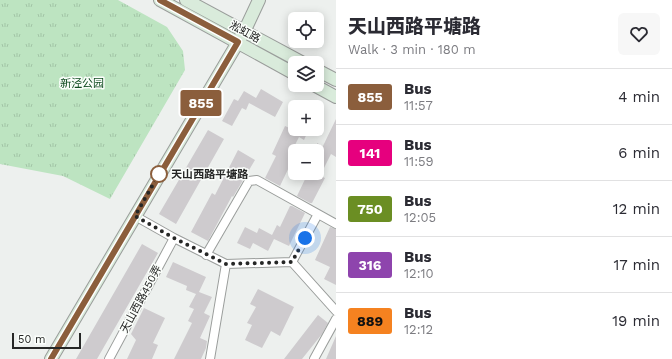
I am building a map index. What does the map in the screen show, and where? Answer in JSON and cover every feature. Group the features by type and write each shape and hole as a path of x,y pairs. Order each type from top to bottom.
{"main road":[{"name":"淞虹路","path":"160,0 288,70"},
{"name":"淞虹路","path":"186,0 290,56"},
{"path":"51,359 244,32 259,0"},
{"path":"244,32 269,0"},
{"path":"324,74 336,80"},
{"path":"324,90 336,97"}],"street":[{"path":"206,255 249,181 257,180 336,224"},
{"path":"292,262 318,214"},
{"path":"135,216 206,255 226,264 292,262 336,311"},
{"name":"天山西路450弄","path":"109,359 174,238"},
{"path":"210,359 226,264"},
{"path":"314,359 336,319"}],"green space":[{"name":"新泾公园","path":"0,0 118,0 167,27 183,51 185,70 110,199 63,176 0,164"}],"building":[{"path":"261,89 283,102 275,117 249,103 246,110 242,108 232,126 222,121 234,99 238,101 244,91 256,98"},
{"path":"336,119 336,157 331,154 324,168 324,144"},
{"path":"285,126 288,127 288,136 306,136 304,140 299,137 296,144 288,144 288,169 280,186 265,178 276,156 272,154"},
{"path":"208,130 224,139 176,224 159,214"},
{"path":"238,150 255,160 233,197 232,196 208,241 191,232 212,193 215,195"},
{"path":"305,180 324,180 312,203 297,196"},
{"path":"290,206 305,213 289,246 274,239 268,251 253,243 250,249 237,243 245,227 257,233 259,228 272,235 277,225 280,227"},
{"path":"330,227 336,229 336,285 324,279 330,267 315,260"},
{"path":"142,244 158,253 97,359 76,359"},
{"path":"173,262 206,277 199,292 212,297 204,313 210,316 200,338 207,341 206,348 201,359 174,359 192,323 188,321 194,309 189,307 196,294 186,290 187,286 166,277"},
{"path":"258,289 294,307 280,336 271,331 262,348 245,340 252,325 247,323 256,307 250,304"},
{"path":"144,308 165,318 153,343 158,345 152,359 127,359 136,340 131,334"},
{"path":"318,315 328,323 322,334 302,359 284,359"},
{"path":"336,336 336,359 326,359"}],"bus line":[{"name":"855","path":"51,359 238,42 160,0"}],"place":[{"name":"天山西路平塘路","path":"159,174"}],"route":[{"path":"159,174 135,216 206,255 226,264 292,262 305,238"}]}
